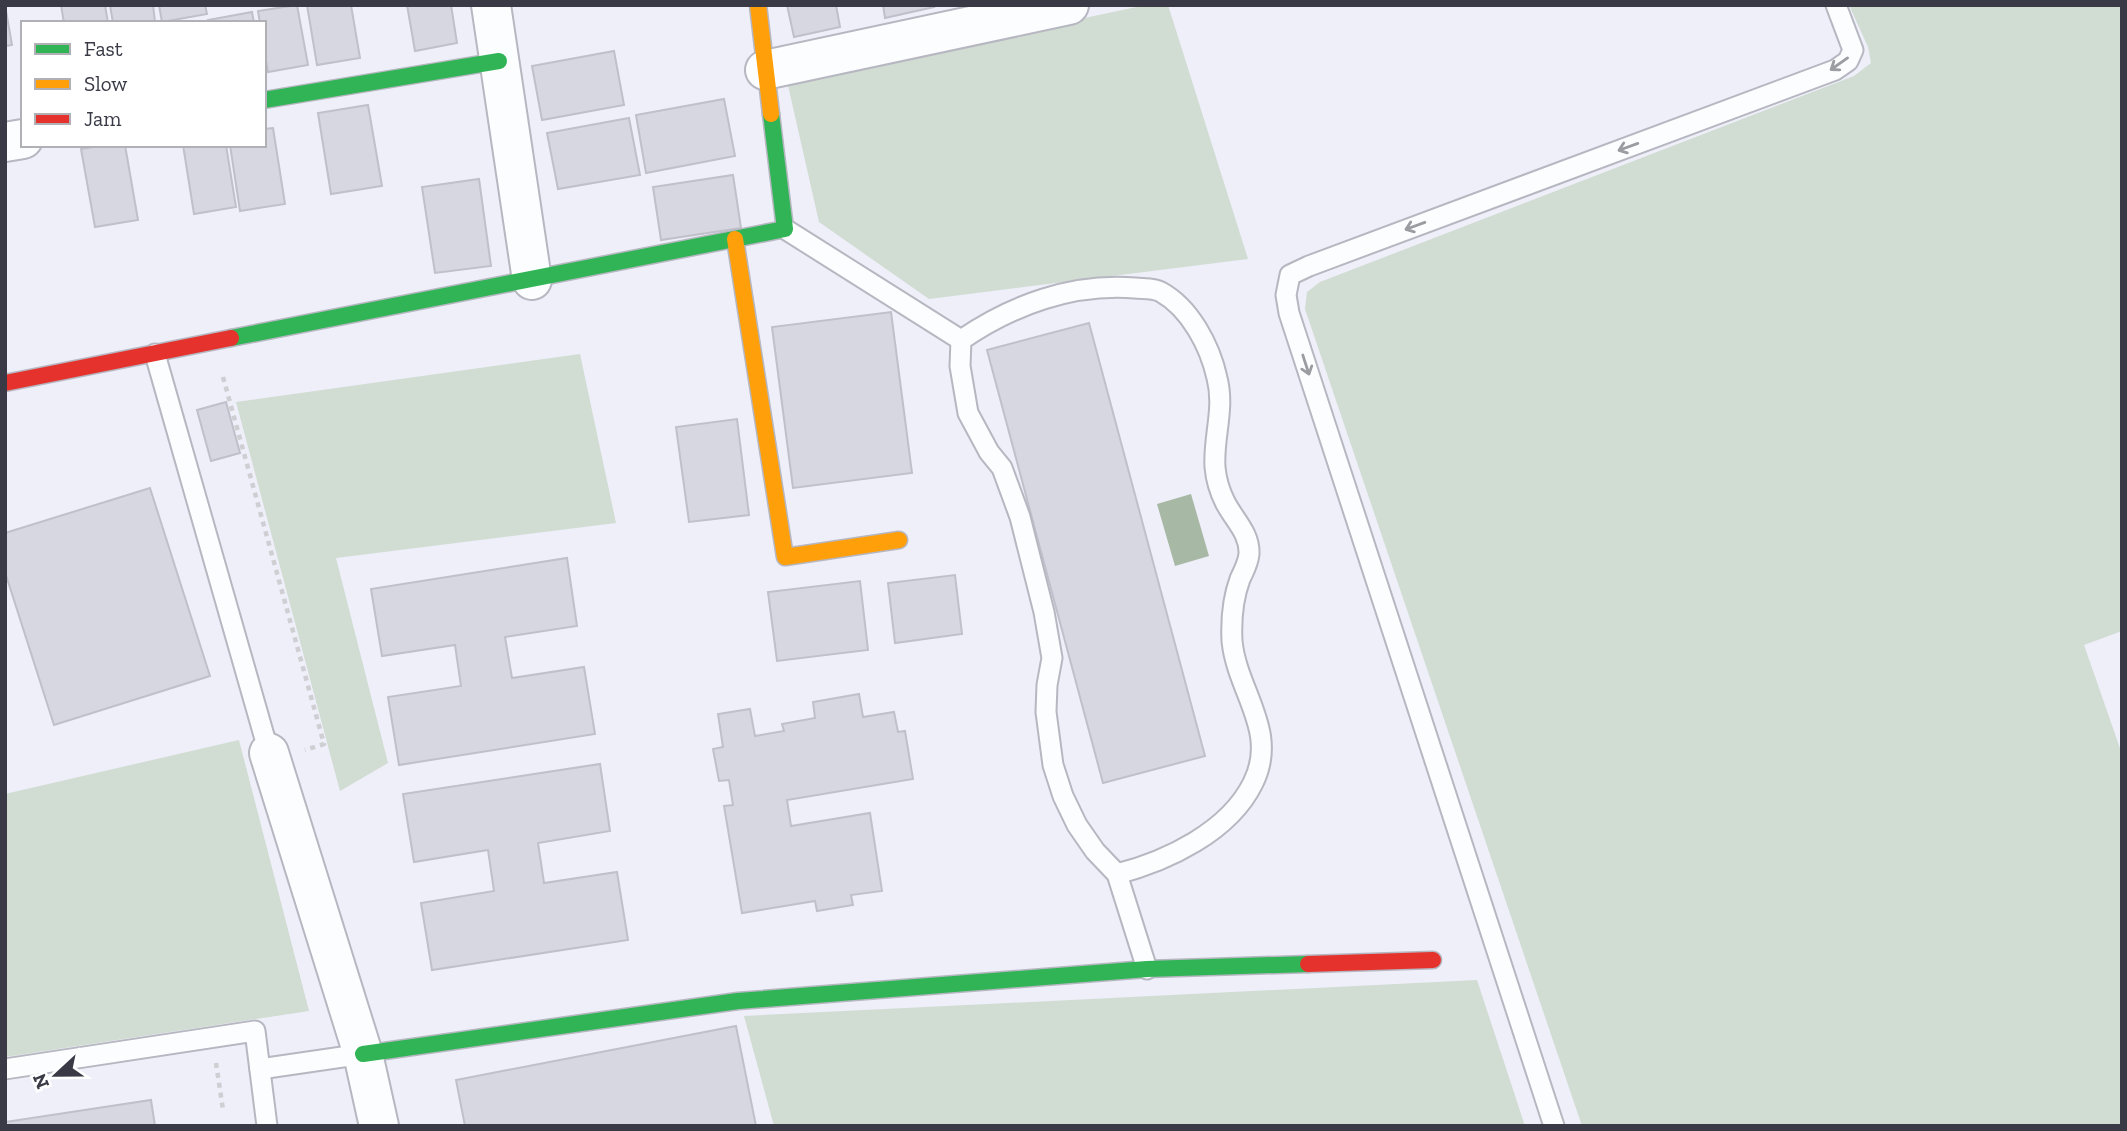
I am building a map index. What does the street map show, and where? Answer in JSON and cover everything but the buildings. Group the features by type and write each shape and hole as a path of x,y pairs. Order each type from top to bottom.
{"street":[{"path":"491,5 532,280"},
{"path":"5,383 785,229 758,5"},
{"path":"765,70 1069,5"},
{"path":"266,100 499,61"},
{"path":"735,239 785,557 899,540"},
{"path":"270,757 363,1054 379,1126"},
{"path":"363,1054 738,1001 1147,969 1433,960"}],"lane":[{"path":"1553,1126 1289,313 1286,295 1290,275 1835,69 1848,61 1853,50 1836,5"},
{"path":"785,229 961,340"},
{"path":"961,340 1009,312 1035,301 1066,293 1097,289 1159,290 1180,308 1197,330 1210,354 1218,380 1221,406 1215,465 1217,482 1224,500 1247,539 1249,553 1235,599 1232,641 1240,680 1260,726 1261,763 1242,800 1211,829 1170,857 1117,874"},
{"path":"961,340 960,366 968,413 983,442 1002,468 1023,530 1044,612 1052,658 1046,712 1053,765 1063,796 1077,825 1095,851 1117,874 1147,969"},
{"path":"155,354 270,757"},
{"path":"5,1069 255,1031 267,1126"},
{"path":"260,1069 363,1054"}],"path":[{"path":"213,342 324,744 270,757"}],"shaded area":[{"path":"1146,5 1168,5 1248,259 929,299 819,222 787,81"},
{"path":"1849,5 2122,5 2122,631 2084,645 2122,754 2122,1126 1582,1126 1305,309 1307,292 1320,282 1854,76 1871,63 1868,47"},
{"path":"580,354 616,523 336,558 388,763 340,791 236,402"},
{"path":"1191,494 1209,556 1175,566 1157,504"},
{"path":"239,740 309,1011 5,1057 5,794"},
{"path":"1477,980 1525,1126 774,1126 744,1016"}],"traffic: fast":[{"path":"266,100 499,61"},
{"path":"231,338 785,229 771,114"},
{"path":"363,1054 738,1001 1147,969 1308,964"}],"traffic: slow":[{"path":"758,5 771,114"},
{"path":"735,239 785,557 899,540"}],"traffic: jam":[{"path":"5,383 231,338"},
{"path":"1308,964 1433,960"}]}
